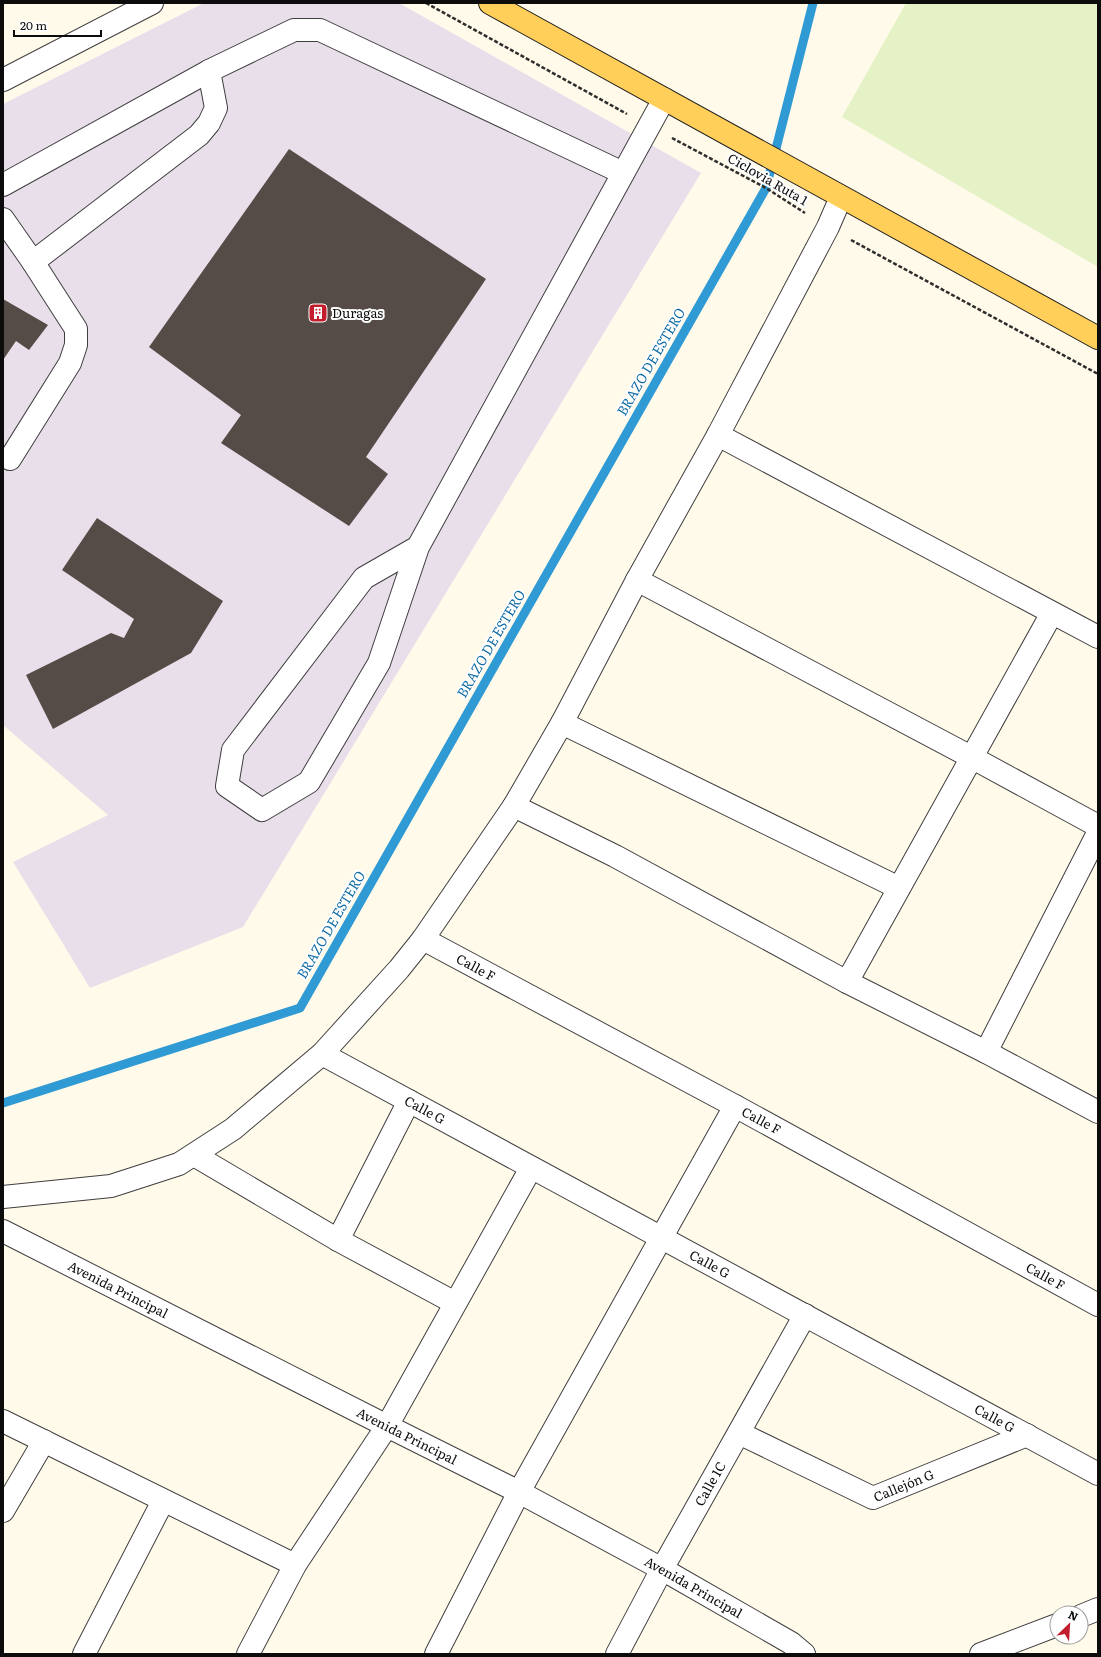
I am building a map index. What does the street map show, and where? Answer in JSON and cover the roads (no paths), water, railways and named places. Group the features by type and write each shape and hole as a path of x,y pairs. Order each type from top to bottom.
{"main road":[{"path":"490,3 1098,338"}],"street":[{"path":"3,80 152,3"},
{"path":"3,185 209,71 294,30 320,30 623,173"},
{"path":"33,262 199,135 209,123 216,108 209,71"},
{"path":"418,547 364,578 233,750 227,786 262,810 309,782 379,663 418,547 664,99"},
{"path":"3,1198 111,1186 179,1164 194,1155 233,1129 322,1054 423,940 514,806 562,723 637,580 718,435 828,227 841,197"},
{"path":"3,219 33,262 76,329 76,345 70,363 10,459"},
{"path":"718,435 1098,637"},
{"path":"637,580 1098,826"},
{"path":"847,982 1052,613"},
{"path":"562,723 899,888"},
{"path":"514,806 616,856 847,982 986,1052 1098,1112"},
{"path":"986,1052 1098,833"},
{"name":"Calle F","path":"423,940 735,1106 1098,1305"},
{"name":"Calle G","path":"322,1054 1098,1474"},
{"path":"338,1240 409,1101"},
{"path":"436,1654 519,1492 660,1237 735,1106"},
{"path":"194,1155 338,1240 455,1303"},
{"path":"248,1654 295,1565 386,1426 531,1168"},
{"name":"Avenida Principal","path":"3,1231 519,1492 662,1569 791,1643 804,1654"},
{"name":"Calle 1C","path":"617,1654 662,1569 805,1315"},
{"path":"3,1421 295,1565"},
{"name":"Callejón G","path":"739,1433 873,1498 1027,1435"},
{"path":"3,1512 44,1441"},
{"path":"84,1654 163,1501"},
{"path":"981,1654 1049,1628"}],"waterway":[{"name":"BRAZO DE ESTERO","path":"3,1103 300,1008 766,188 813,3"}],"place":[{"name":"Duragas","path":"318,313"}]}
